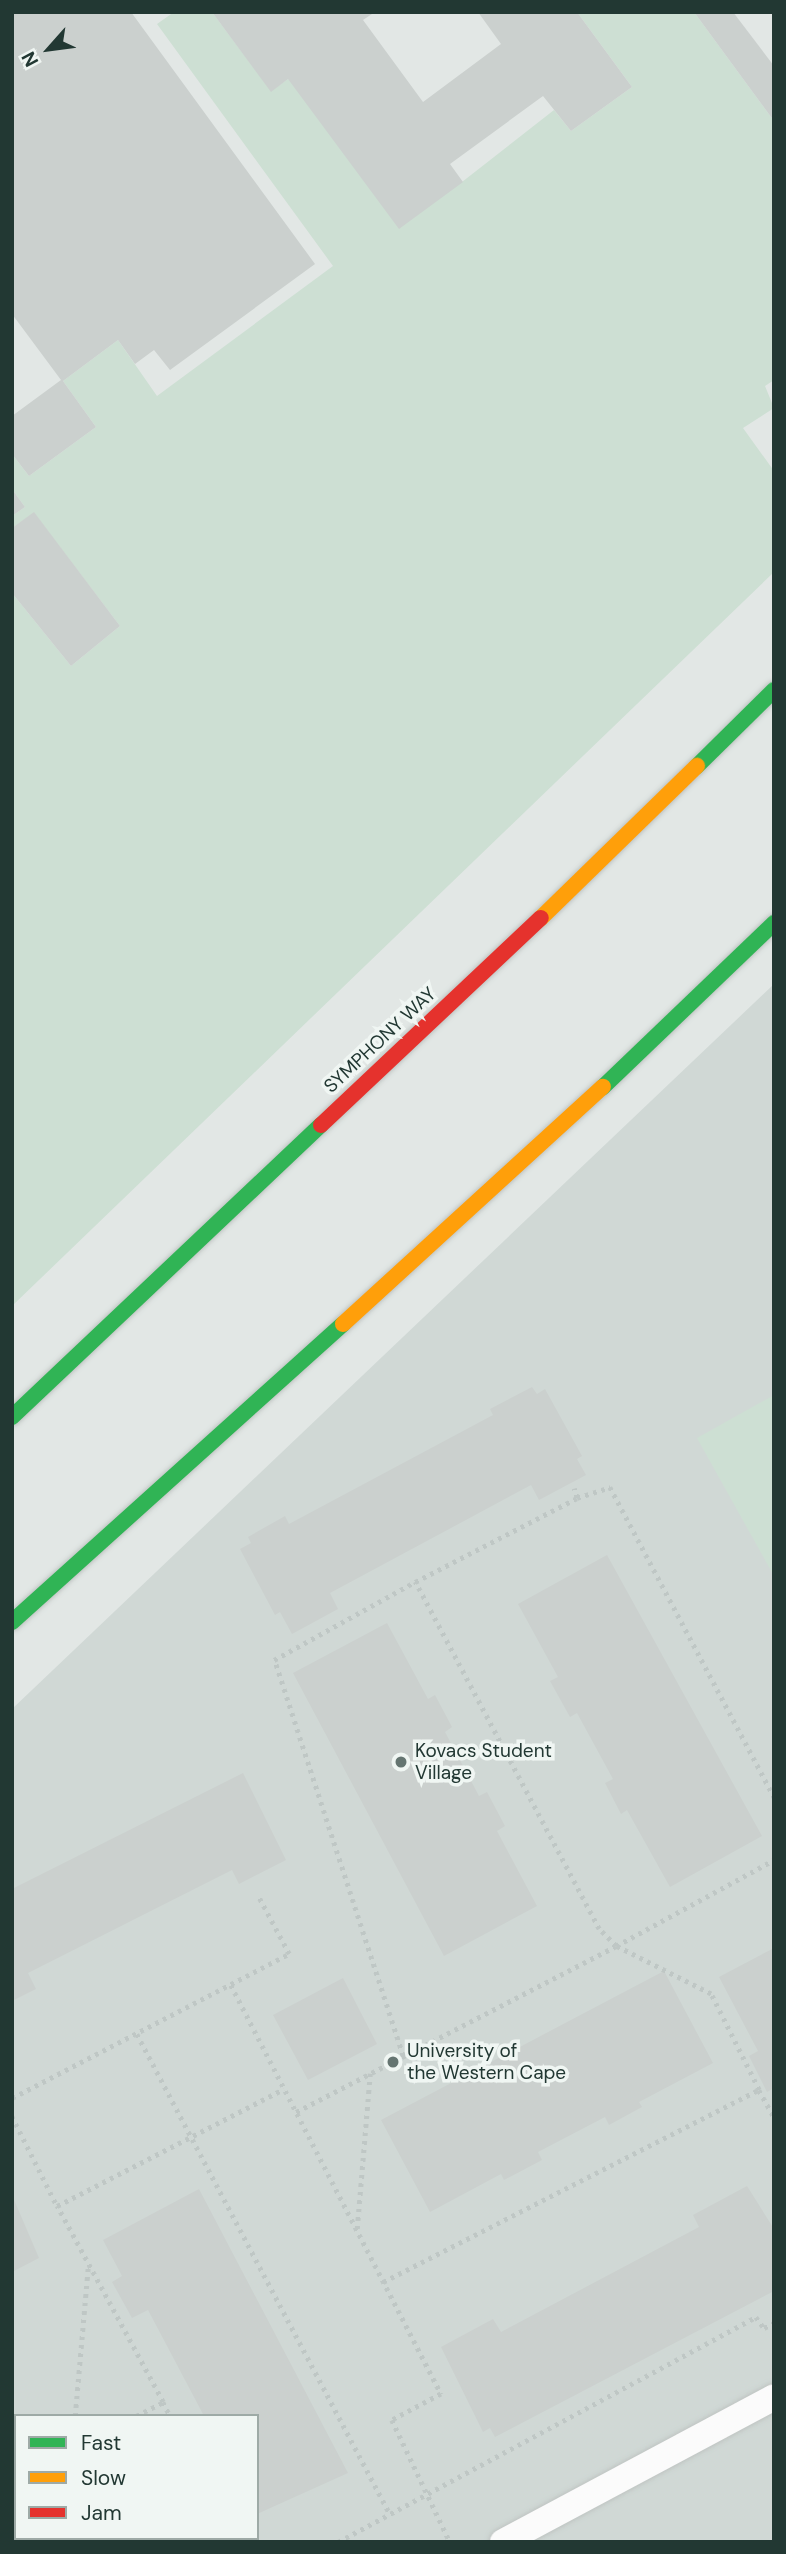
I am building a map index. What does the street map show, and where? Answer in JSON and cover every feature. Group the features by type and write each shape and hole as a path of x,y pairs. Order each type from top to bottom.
{"main road":[{"name":"SYMPHONY WAY","path":"12,1417 597,865 774,690"},
{"path":"12,1622 564,1125 774,923"}],"lane":[{"path":"503,2542 774,2397"}],"path":[{"path":"403,2056 274,1660 415,1582 577,1498 610,1487 774,1797"},
{"path":"574,1488 577,1498"},
{"path":"415,1582 599,1929 616,1946 711,1994 774,2117"},
{"path":"296,2112 616,1946 774,1860"},
{"path":"12,2098 289,1954 258,1896"},
{"path":"231,1985 441,2394 392,2420 450,2542"},
{"path":"136,2034 390,2514"},
{"path":"357,2230 370,2074"},
{"path":"57,2206 284,2090"},
{"path":"383,2283 759,2090"},
{"path":"12,2116 57,2206 169,2414"},
{"path":"75,2414 88,2264"},
{"path":"338,2542 756,2318 764,2328 774,2323"},
{"path":"140,2414 163,2402"}],"shaded area":[{"name":"University of the Western Cape","path":"774,984 774,2542 12,2542 12,1709"}],"green space":[{"path":"174,12 212,12 271,91 288,79 462,182 554,110 571,131 632,87 577,12 694,12 774,121 774,380 765,386 774,408 743,428 774,471 774,572 12,1306 12,593 71,666 120,626 34,513 12,528 12,516 25,507 12,489 12,454 29,476 96,427 63,381 118,340 157,396 333,266 157,24"},
{"path":"774,1395 774,1576 697,1438"}],"building":[{"path":"12,12 131,12 315,264 170,370 154,350 135,364 118,340 63,381 96,427 29,476 12,454 12,416 61,380 12,314"},
{"path":"212,12 375,12 363,20 423,102 501,44 478,12 577,12 632,87 571,131 543,96 450,164 463,182 399,229 288,79 271,92"},
{"path":"694,12 733,12 774,66 774,121"},
{"path":"12,489 25,507 12,516"},
{"path":"34,512 120,626 71,666 12,593 12,528"},
{"path":"532,1387 537,1394 545,1389 582,1456 577,1459 586,1475 539,1500 531,1485 330,1593 338,1609 292,1634 280,1612 275,1615 240,1549 251,1543 248,1537 285,1516 289,1524 493,1415 490,1409"},
{"name":"Kovacs Student Village","path":"607,1555 762,1836 670,1887 627,1810 621,1814 605,1783 613,1779 577,1713 570,1717 550,1681 558,1677 518,1604"},
{"name":"Kovacs Student Village","path":"387,1623 428,1699 435,1695 452,1727 445,1732 479,1796 487,1792 505,1826 497,1831 537,1906 444,1956 293,1673"},
{"path":"243,1773 286,1860 239,1884 232,1870 28,1973 36,1989 12,2001 12,1889"},
{"path":"774,1948 774,2088 767,2092 749,2056 758,2051 719,1977"},
{"path":"664,1971 713,2063 639,2102 642,2107 609,2125 605,2117 538,2152 542,2160 504,2180 501,2174 430,2212 381,2120"},
{"path":"343,1978 377,2044 308,2080 273,2015"},
{"path":"747,2186 774,2229 774,2291 495,2437 490,2428 483,2432 441,2347 493,2319 501,2332 699,2227 693,2215"},
{"path":"199,2189 348,2473 259,2513 259,2414 203,2414 148,2310 132,2318 112,2282 122,2276 103,2240"},
{"path":"12,2195 39,2258 12,2272"},
{"path":"128,2540 129,2542 89,2542"}],"traffic: fast":[{"path":"697,766 774,690"},
{"path":"603,1087 774,923"},
{"path":"12,1417 321,1125"},
{"path":"12,1622 343,1324"}],"traffic: slow":[{"path":"541,918 697,766"},
{"path":"343,1324 603,1087"}],"traffic: jam":[{"path":"321,1125 541,918"}],"place":[{"name":"Kovacs Student Village","path":"401,1762"},
{"name":"University of the Western Cape","path":"393,2062"}]}
